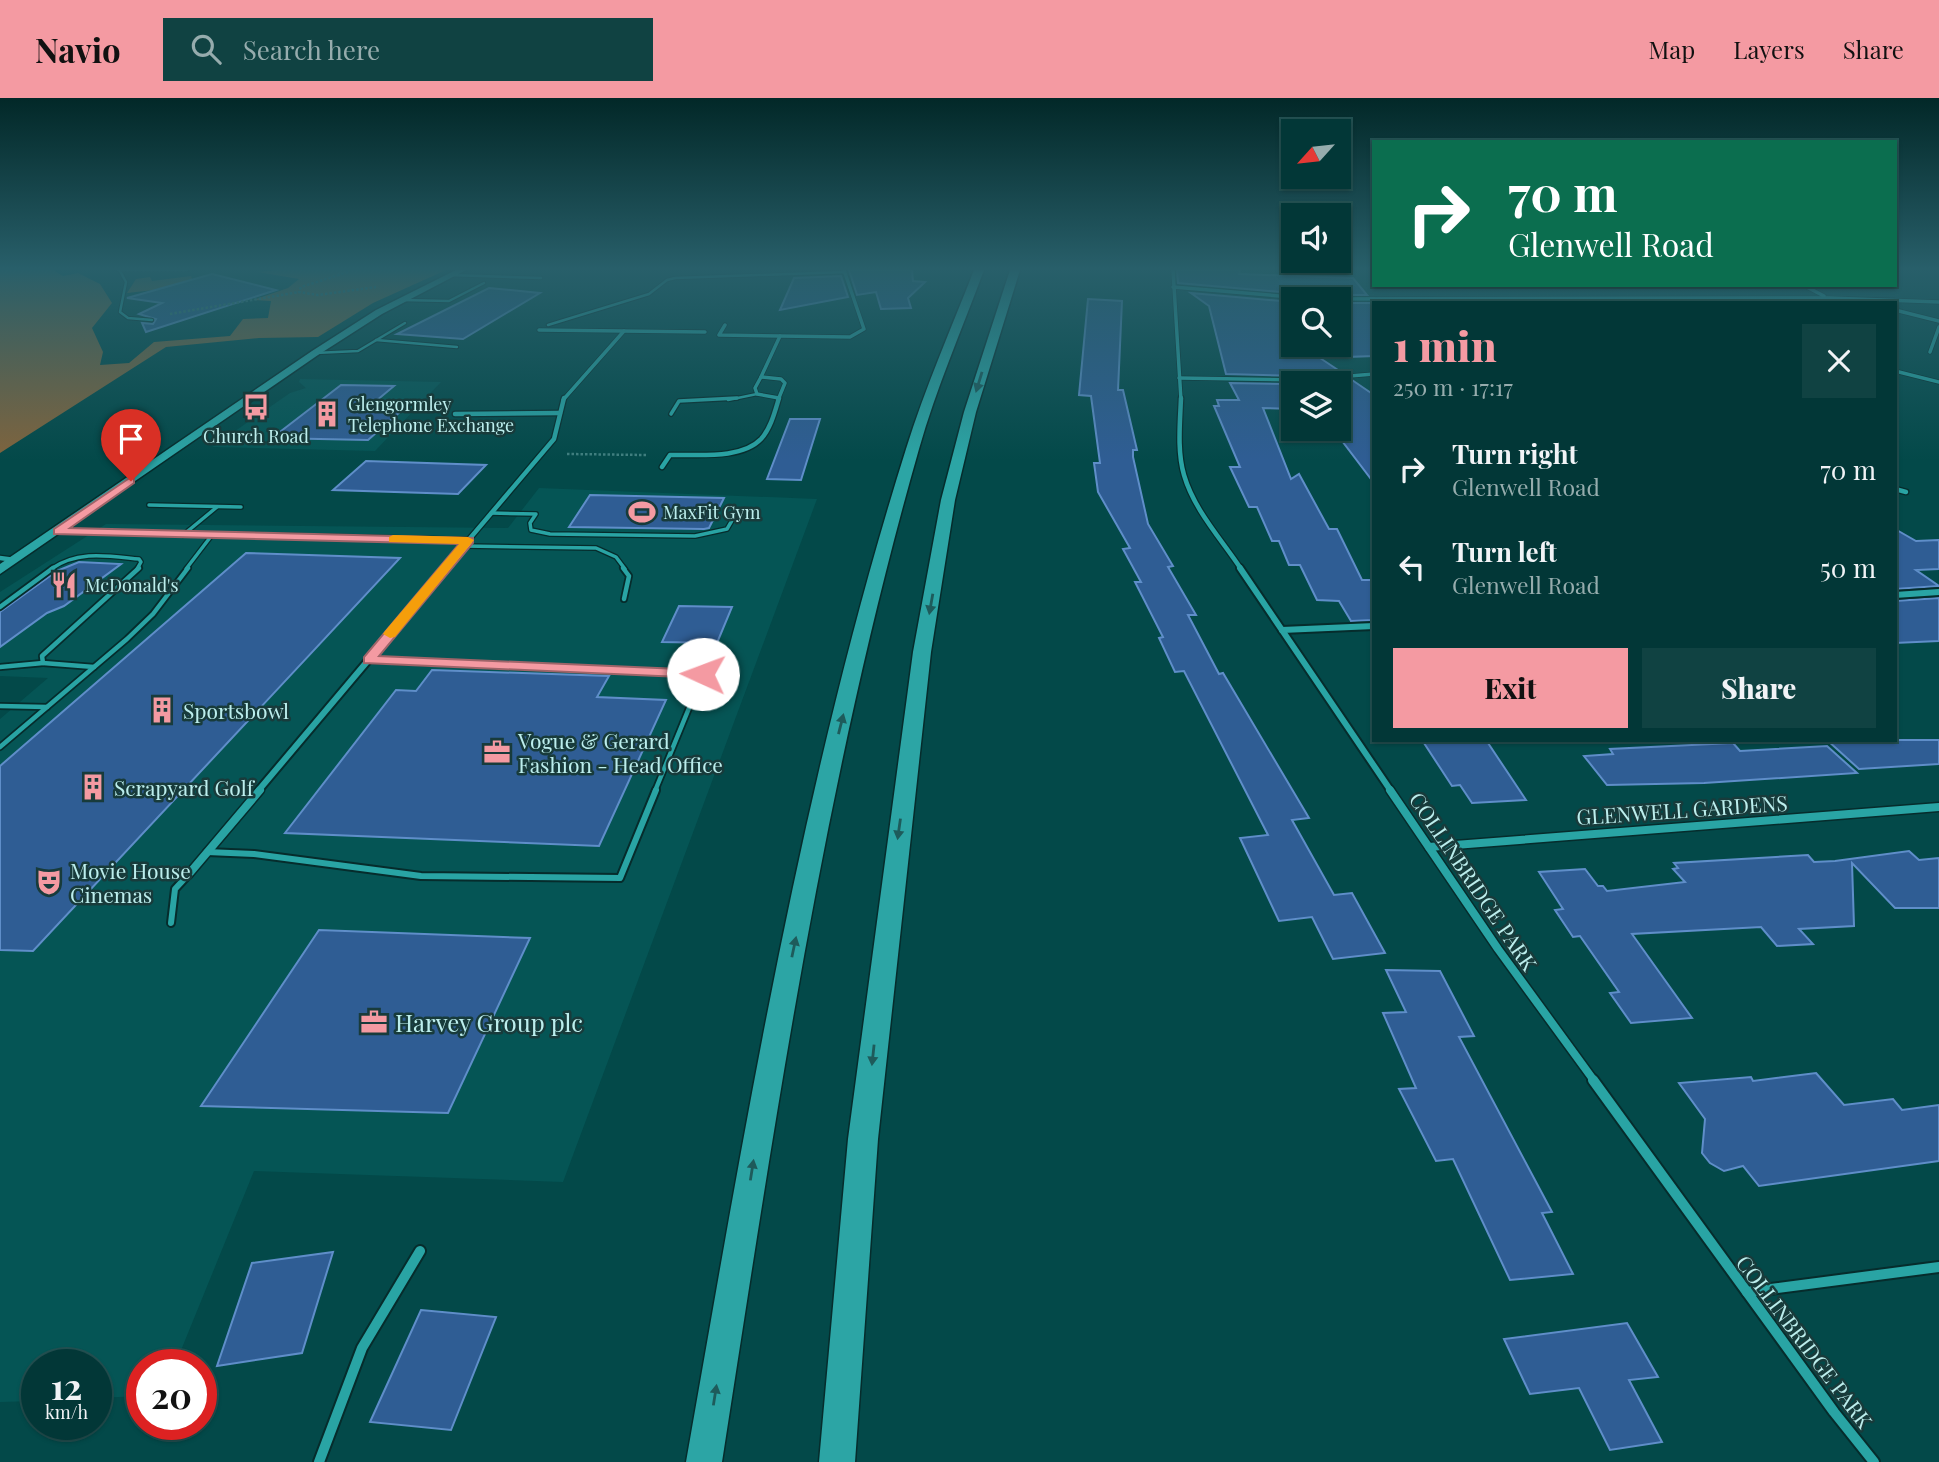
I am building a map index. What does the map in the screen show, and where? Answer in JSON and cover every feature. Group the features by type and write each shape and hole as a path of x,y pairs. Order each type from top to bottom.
{"highway":[{"path":"704,1462 771,1057 830,770 876,580 913,446 955,334"},
{"path":"837,1462 863,1139 922,652 951,487 994,334"}],"main road":[{"path":"0,570 347,334"}],"street":[{"path":"188,875 554,439 564,398 622,334"},
{"path":"720,334 850,337 859,334"},
{"name":"COLLINBRIDGE PARK","path":"1176,334 1180,442 1184,475 1199,507 1498,949 1874,1462"},
{"path":"1930,352 1937,334"},
{"path":"779,398 757,394 755,388 780,336"},
{"path":"1897,372 1939,382"},
{"path":"1179,378 1286,382 1372,374"},
{"path":"663,467 670,455 747,449 759,441 766,431 785,383 781,379 761,377"},
{"path":"455,414 560,413"},
{"path":"1897,490 1906,492"},
{"path":"58,531 466,543"},
{"path":"0,558 15,561"},
{"path":"1897,595 1939,592"},
{"path":"1282,630 1372,626"},
{"name":"GLENWELL GARDENS","path":"1429,847 1939,807"},
{"path":"319,1462 362,1348 420,1251"},
{"path":"1747,1292 1939,1267"}],"lane":[{"path":"315,353 358,351 387,334"},
{"path":"376,340 457,347"},
{"path":"671,414 679,401 724,401 757,394"},
{"path":"149,505 241,507"},
{"path":"183,535 217,507"},
{"path":"491,513 536,514 530,523 531,530 563,534 695,536 727,529 733,517"},
{"path":"0,747 153,614 212,535"},
{"path":"466,543 596,548 616,557 629,576 624,599"},
{"path":"0,607 64,560 94,554 139,559 141,562 138,569 42,656 43,663"},
{"path":"207,852 254,853 421,876 620,877 703,674 369,660"},
{"path":"0,667 43,663 94,667"},
{"path":"0,706 47,707"},
{"path":"171,923 175,889 188,875"}],"path":[{"path":"542,453 670,455"}],"shaded area":[{"path":"0,334 95,334 103,352 100,365 129,363 154,342 230,336 232,334 323,334 318,337 259,338 166,347 0,453"},
{"name":"Glengormley Telephone Exchange","path":"300,379 441,382 375,451 212,447 290,393 306,388 299,382"},
{"path":"539,488 817,499 563,1182 254,1171 182,1349 126,1349 126,1397 112,1397 112,1349 21,1349 21,1401 0,1402 0,719 48,678 0,676 0,592 106,524 508,528"}],"building":[{"path":"398,334 472,334 463,339"},
{"path":"1085,334 1121,334 1118,390 1123,390 1137,450 1133,450 1133,457 1148,524 1173,566 1168,567 1196,615 1188,615 1219,674 1223,673 1309,818 1292,820 1334,895 1352,893 1385,953 1333,959 1312,917 1279,921 1240,838 1268,835 1184,671 1175,672 1159,638 1163,637 1135,582 1141,582 1123,549 1130,548 1098,492 1094,463 1100,463 1091,396 1079,395"},
{"path":"1216,334 1281,334 1281,357 1347,357 1320,358 1340,371 1281,371 1281,375 1226,374"},
{"path":"1351,334 1372,334 1372,356 1351,357"},
{"path":"1351,380 1372,394 1372,480 1342,441 1351,441"},
{"path":"1230,383 1281,384 1281,409 1263,408 1291,479 1299,474 1329,529 1337,529 1362,580 1372,580 1372,620 1351,621 1339,601 1317,600 1300,565 1289,565 1279,541 1272,541 1257,507 1249,507 1230,467 1240,467 1214,406 1219,406 1217,400 1239,400"},
{"name":"Glengormley Telephone Exchange","path":"341,385 394,386 364,411 400,412 368,440 272,438"},
{"path":"790,419 820,419 801,480 767,479"},
{"path":"366,461 486,465 458,494 333,490"},
{"name":"MaxFit Gym","path":"590,495 724,498 709,528 704,529 569,527"},
{"path":"1897,530 1916,541 1939,540 1939,569 1916,570 1939,586 1897,589"},
{"path":"246,553 400,558 33,951 0,950 0,766"},
{"name":"McDonald's","path":"79,562 121,564 64,606 47,613 0,647 0,612 57,571"},
{"path":"1939,598 1939,641 1897,643 1897,601"},
{"path":"679,606 732,607 717,643 662,642"},
{"path":"432,670 609,676 597,697 666,700 599,846 285,833 396,690 416,691"},
{"path":"1939,740 1939,764 1859,769 1829,742"},
{"path":"1423,742 1487,742 1526,800 1472,803 1460,785 1452,786"},
{"path":"1733,743 1740,751 1827,746 1857,773 1704,783 1607,785 1584,756 1613,754 1610,749"},
{"path":"1909,851 1919,860 1939,858 1939,908 1895,908 1852,863 1854,926 1799,929 1813,944 1777,946 1761,927 1632,934 1692,1018 1631,1023 1610,993 1619,992 1580,936 1573,937 1555,910 1563,909 1539,872 1585,869 1598,886 1603,886 1607,891 1685,882 1673,869 1678,868 1674,863 1808,855 1814,862 1835,861"},
{"name":"Harvey Group plc","path":"319,930 530,938 448,1113 201,1106"},
{"path":"1386,970 1440,971 1474,1036 1459,1037 1552,1212 1542,1213 1573,1274 1510,1280 1453,1159 1436,1161 1399,1089 1416,1088 1383,1013 1406,1012"},
{"path":"1816,1073 1844,1105 1893,1099 1902,1110 1939,1105 1939,1161 1759,1186 1743,1166 1724,1171 1710,1163 1702,1153 1705,1119 1679,1083 1751,1077 1753,1081"},
{"path":"333,1252 302,1353 217,1366 252,1263"},
{"path":"421,1310 496,1317 451,1430 370,1422"},
{"path":"1627,1323 1658,1377 1629,1380 1662,1442 1610,1450 1579,1388 1530,1394 1504,1339"}],"slow traffic":[{"path":"390,634 468,540 393,539"}],"place":[{"name":"Church Road","path":"256,407"},
{"name":"Glengormley Telephone Exchange","path":"327,414"},
{"name":"MaxFit Gym","path":"642,512"},
{"name":"McDonald's","path":"64,585"},
{"name":"Sportsbowl","path":"162,710"},
{"name":"Vogue & Gerard Fashion - Head Office","path":"497,752"},
{"name":"Scrapyard Golf","path":"93,787"},
{"name":"Movie House Cinemas","path":"49,882"},
{"name":"Harvey Group plc","path":"374,1022"}],"route":[{"path":"131,481 58,531 468,540 369,660 703,674"}]}
